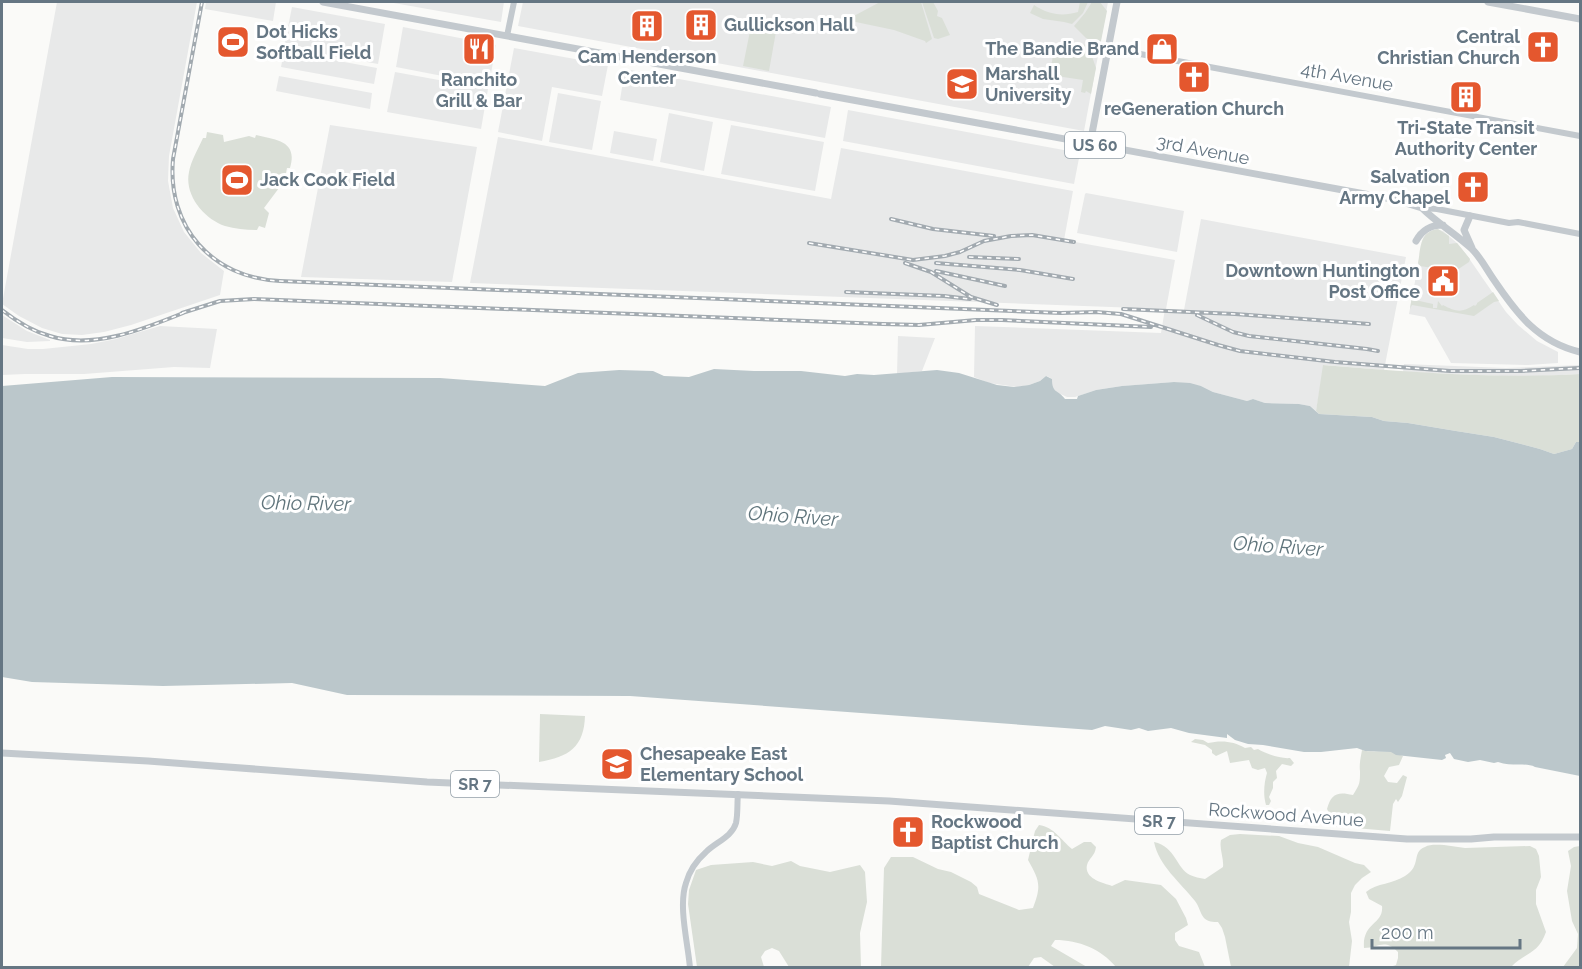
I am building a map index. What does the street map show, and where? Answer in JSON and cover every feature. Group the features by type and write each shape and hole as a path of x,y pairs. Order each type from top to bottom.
{"main road":[{"name":"3rd Avenue","path":"323,2 1392,199 1422,208"},
{"path":"1090,144 1117,2"},
{"path":"1488,2 1581,19"},
{"name":"US 60","path":"1422,208 1473,250 1510,304 1530,326 1554,342 1581,352"},
{"path":"1470,216 1464,232 1473,250"},
{"path":"1416,241 1420,233 1428,228 1444,225"},
{"name":"SR 7","path":"2,753 148,761 427,782 738,794"},
{"name":"Rockwood Avenue","path":"738,794 900,802 1400,838 1581,837"}],"street":[{"path":"507,36 514,2"},
{"name":"4th Avenue","path":"1108,48 1581,136"},
{"name":"3rd Avenue","path":"1422,208 1581,234"},
{"path":"690,968 683,910 685,885 700,858 724,838 734,826 738,794"}],"shaded area":[{"path":"57,2 197,2 169,156 168,181 173,208 184,232 201,253 224,271 220,295 131,325 82,335 62,334 42,328 2,304"},
{"path":"206,2 276,2 273,21 205,9"},
{"path":"388,2 504,2 501,22"},
{"name":"Marshall University","path":"523,2 1108,2 1084,131 518,26"},
{"path":"880,2 921,2 932,39 926,43 894,30 851,21 852,17"},
{"path":"922,2 933,2 938,11 937,16 942,18 950,35 934,38"},
{"path":"1080,2 1088,2 1083,13 1072,24 1043,19 1030,13 1034,5 1055,14 1072,14 1078,12"},
{"path":"1092,2 1100,2 1107,11 1101,41 1098,44 1086,38 1074,26"},
{"path":"292,7 385,24 378,64 284,47"},
{"path":"752,21 777,26 769,71 743,66"},
{"path":"403,27 496,45 489,85 396,67"},
{"path":"1070,43 1088,45 1096,68 1091,94 1086,91 1081,92 1083,80 1050,75 1045,72 1059,45"},
{"path":"514,48 608,65 602,96 552,87 542,141 498,132"},
{"path":"284,51 377,68 374,84 281,67"},
{"path":"625,69 831,107 825,138 620,100"},
{"path":"395,72 488,89 481,129 387,112"},
{"path":"279,76 372,93 370,109 276,91"},
{"path":"558,93 601,101 592,150 549,142"},
{"name":"Marshall University","path":"848,110 1080,153 1074,184 843,141"},
{"path":"669,113 713,122 704,171 660,162"},
{"path":"330,125 477,147 452,282 301,277"},
{"path":"731,125 824,142 815,191 721,174"},
{"path":"614,131 657,139 653,161 610,153"},
{"name":"Jack Cook Field","path":"207,132 223,135 224,142 249,136 255,138 256,135 284,143 288,147 292,159 290,168 287,168 286,183 281,182 264,208 269,213 265,228 259,226 257,230 249,230 225,226 210,218 197,205 188,181 189,172"},
{"path":"498,137 831,199 841,148 1073,191 1064,240 1175,260 1166,309 1184,310 1201,219 1406,257 1384,370 1324,365 1316,411 1310,406 1299,404 1265,403 1253,399 1247,401 1213,392 1201,386 1174,382 1122,386 1067,397 1054,391 1052,379 1046,376 1040,381 1017,387 989,383 974,377 975,326 1161,333 1165,309 470,283"},
{"path":"1086,193 1184,211 1177,252 1077,233"},
{"path":"1436,229 1443,231 1457,243 1506,312 1518,325 1537,341 1558,352 1558,363 1528,365 1451,363 1425,317 1409,314 1423,238"},
{"path":"1438,229 1449,236 1449,244 1457,243 1470,259 1469,262 1452,271 1420,266 1418,263 1424,237 1427,233"},
{"path":"1493,292 1499,301 1474,316 1412,305 1410,309 1412,295 1415,296 1415,300 1433,304 1433,308 1437,308 1438,301 1442,306 1459,311 1475,306"},
{"path":"2,315 27,331 50,341 27,342 2,338"},
{"path":"160,326 217,329 210,368 174,367 84,374 2,375 2,345 43,349 91,344"},
{"path":"898,336 935,338 922,371 897,374"},
{"path":"1404,364 1506,368 1580,365 1580,374 1524,377 1403,372"},
{"path":"1323,365 1484,375 1580,374 1580,442 1576,442 1572,449 1554,454 1494,437 1384,421 1372,417 1319,414 1316,411"},
{"path":"540,714 585,716 582,736 573,749 559,757 539,762"},
{"path":"1195,739 1208,743 1227,742 1245,748 1251,747 1274,756 1290,758 1294,763 1291,766 1282,764 1276,771 1277,778 1273,782 1269,797 1271,801 1269,805 1266,805 1264,789 1267,773 1265,768 1258,770 1252,768 1249,760 1230,763 1227,751 1216,756 1205,745 1191,742"},
{"path":"1362,750 1390,751 1403,756 1399,765 1389,767 1384,776 1388,782 1397,783 1403,775 1407,777 1402,796 1398,802 1396,799 1393,804 1390,831 1331,826 1324,821 1329,813 1327,809 1333,797 1343,793 1353,795 1357,788 1360,781"},
{"path":"1039,825 1053,831 1072,849 1084,842 1091,842 1096,847 1087,865 1087,870 1095,880 1112,886 1125,880 1161,885 1176,899 1188,925 1175,933 1175,940 1179,946 1199,952 1205,967 1116,967 1104,955 1089,947 1055,940 1051,946 1087,967 1055,967 1041,957 1034,958 1028,967 881,967 884,868 891,857 913,857 971,882 977,887 979,894 1019,910 1033,908 1038,894 1038,883 1028,860 1035,831"},
{"path":"1230,835 1279,836 1318,847 1364,865 1371,872 1355,885 1351,893 1349,922 1352,941 1349,967 1231,967 1222,928 1218,922 1204,918 1195,901 1160,859 1154,842 1167,848 1185,872 1205,879 1223,867 1221,840"},
{"path":"1429,845 1465,848 1530,846 1536,849 1541,877 1536,890 1536,904 1546,932 1535,949 1511,967 1390,967 1396,965 1398,952 1389,945 1364,948 1366,933 1382,912 1382,906 1369,899 1366,892 1400,879 1410,872 1421,849"},
{"path":"1580,846 1580,967 1563,967 1577,948 1578,934 1572,921 1567,891 1571,866 1568,851"},
{"path":"791,861 800,866 830,872 860,865 865,872 867,902 860,933 861,967 789,967 779,951 772,948 765,951 761,957 764,967 697,967 688,904 689,890 696,870 711,865 753,862 772,866"}],"water":[{"name":"Ohio River","path":"714,369 801,371 845,376 937,370 959,373 997,385 1014,387 1029,385 1046,376 1052,379 1054,389 1065,399 1077,399 1078,396 1096,390 1122,386 1190,383 1247,401 1253,399 1265,403 1299,404 1310,406 1319,414 1372,417 1384,421 1494,437 1554,454 1572,449 1576,442 1580,442 1580,776 1527,765 1480,760 1468,762 1454,759 1450,753 1442,760 1396,755 1391,752 1365,751 1357,748 1304,752 1248,744 1235,740 1227,734 1227,738 1171,728 1148,731 1139,728 1131,730 1105,726 1092,730 630,696 347,695 292,683 163,686 32,682 2,677 2,386 112,377 440,378 545,386 578,373 619,370 653,371 664,376 689,377"}],"railway":[{"path":"202,2 173,159 173,184 186,227 199,244 215,259 234,270 256,278 280,281 1061,313 1096,312 1121,314 1240,351 1335,362 1450,371 1580,368"},
{"path":"891,219 933,229 994,236"},
{"path":"809,243 913,260 945,256 984,241 1011,236 1032,235 1074,242"},
{"path":"969,257 1019,259"},
{"path":"905,263 931,272 971,297 997,305"},
{"path":"936,263 1020,270 1073,279"},
{"path":"936,271 1005,286"},
{"path":"846,292 970,299"},
{"path":"182,313 220,301 254,299 883,324 919,325 1002,320 1151,327"},
{"path":"1123,309 1235,314 1369,324"},
{"path":"2,310 43,334 67,340 102,339 120,335 188,311"},
{"path":"1197,315 1233,332 1249,336 1378,351"}],"place":[{"name":"Gullickson Hall","path":"701,25"},
{"name":"Cam Henderson Center","path":"647,26"},
{"name":"Dot Hicks Softball Field","path":"233,42"},
{"name":"Central Christian Church","path":"1543,47"},
{"name":"Ranchito Grill & Bar","path":"479,49"},
{"name":"The Bandie Brand","path":"1162,49"},
{"name":"reGeneration Church","path":"1194,77"},
{"name":"Marshall University","path":"962,84"},
{"name":"Tri-State Transit Authority Center","path":"1466,97"},
{"name":"Jack Cook Field","path":"237,180"},
{"name":"Salvation Army Chapel","path":"1473,187"},
{"name":"Downtown Huntington Post Office","path":"1443,281"},
{"name":"Chesapeake East Elementary School","path":"617,764"},
{"name":"Rockwood Baptist Church","path":"908,832"}]}
